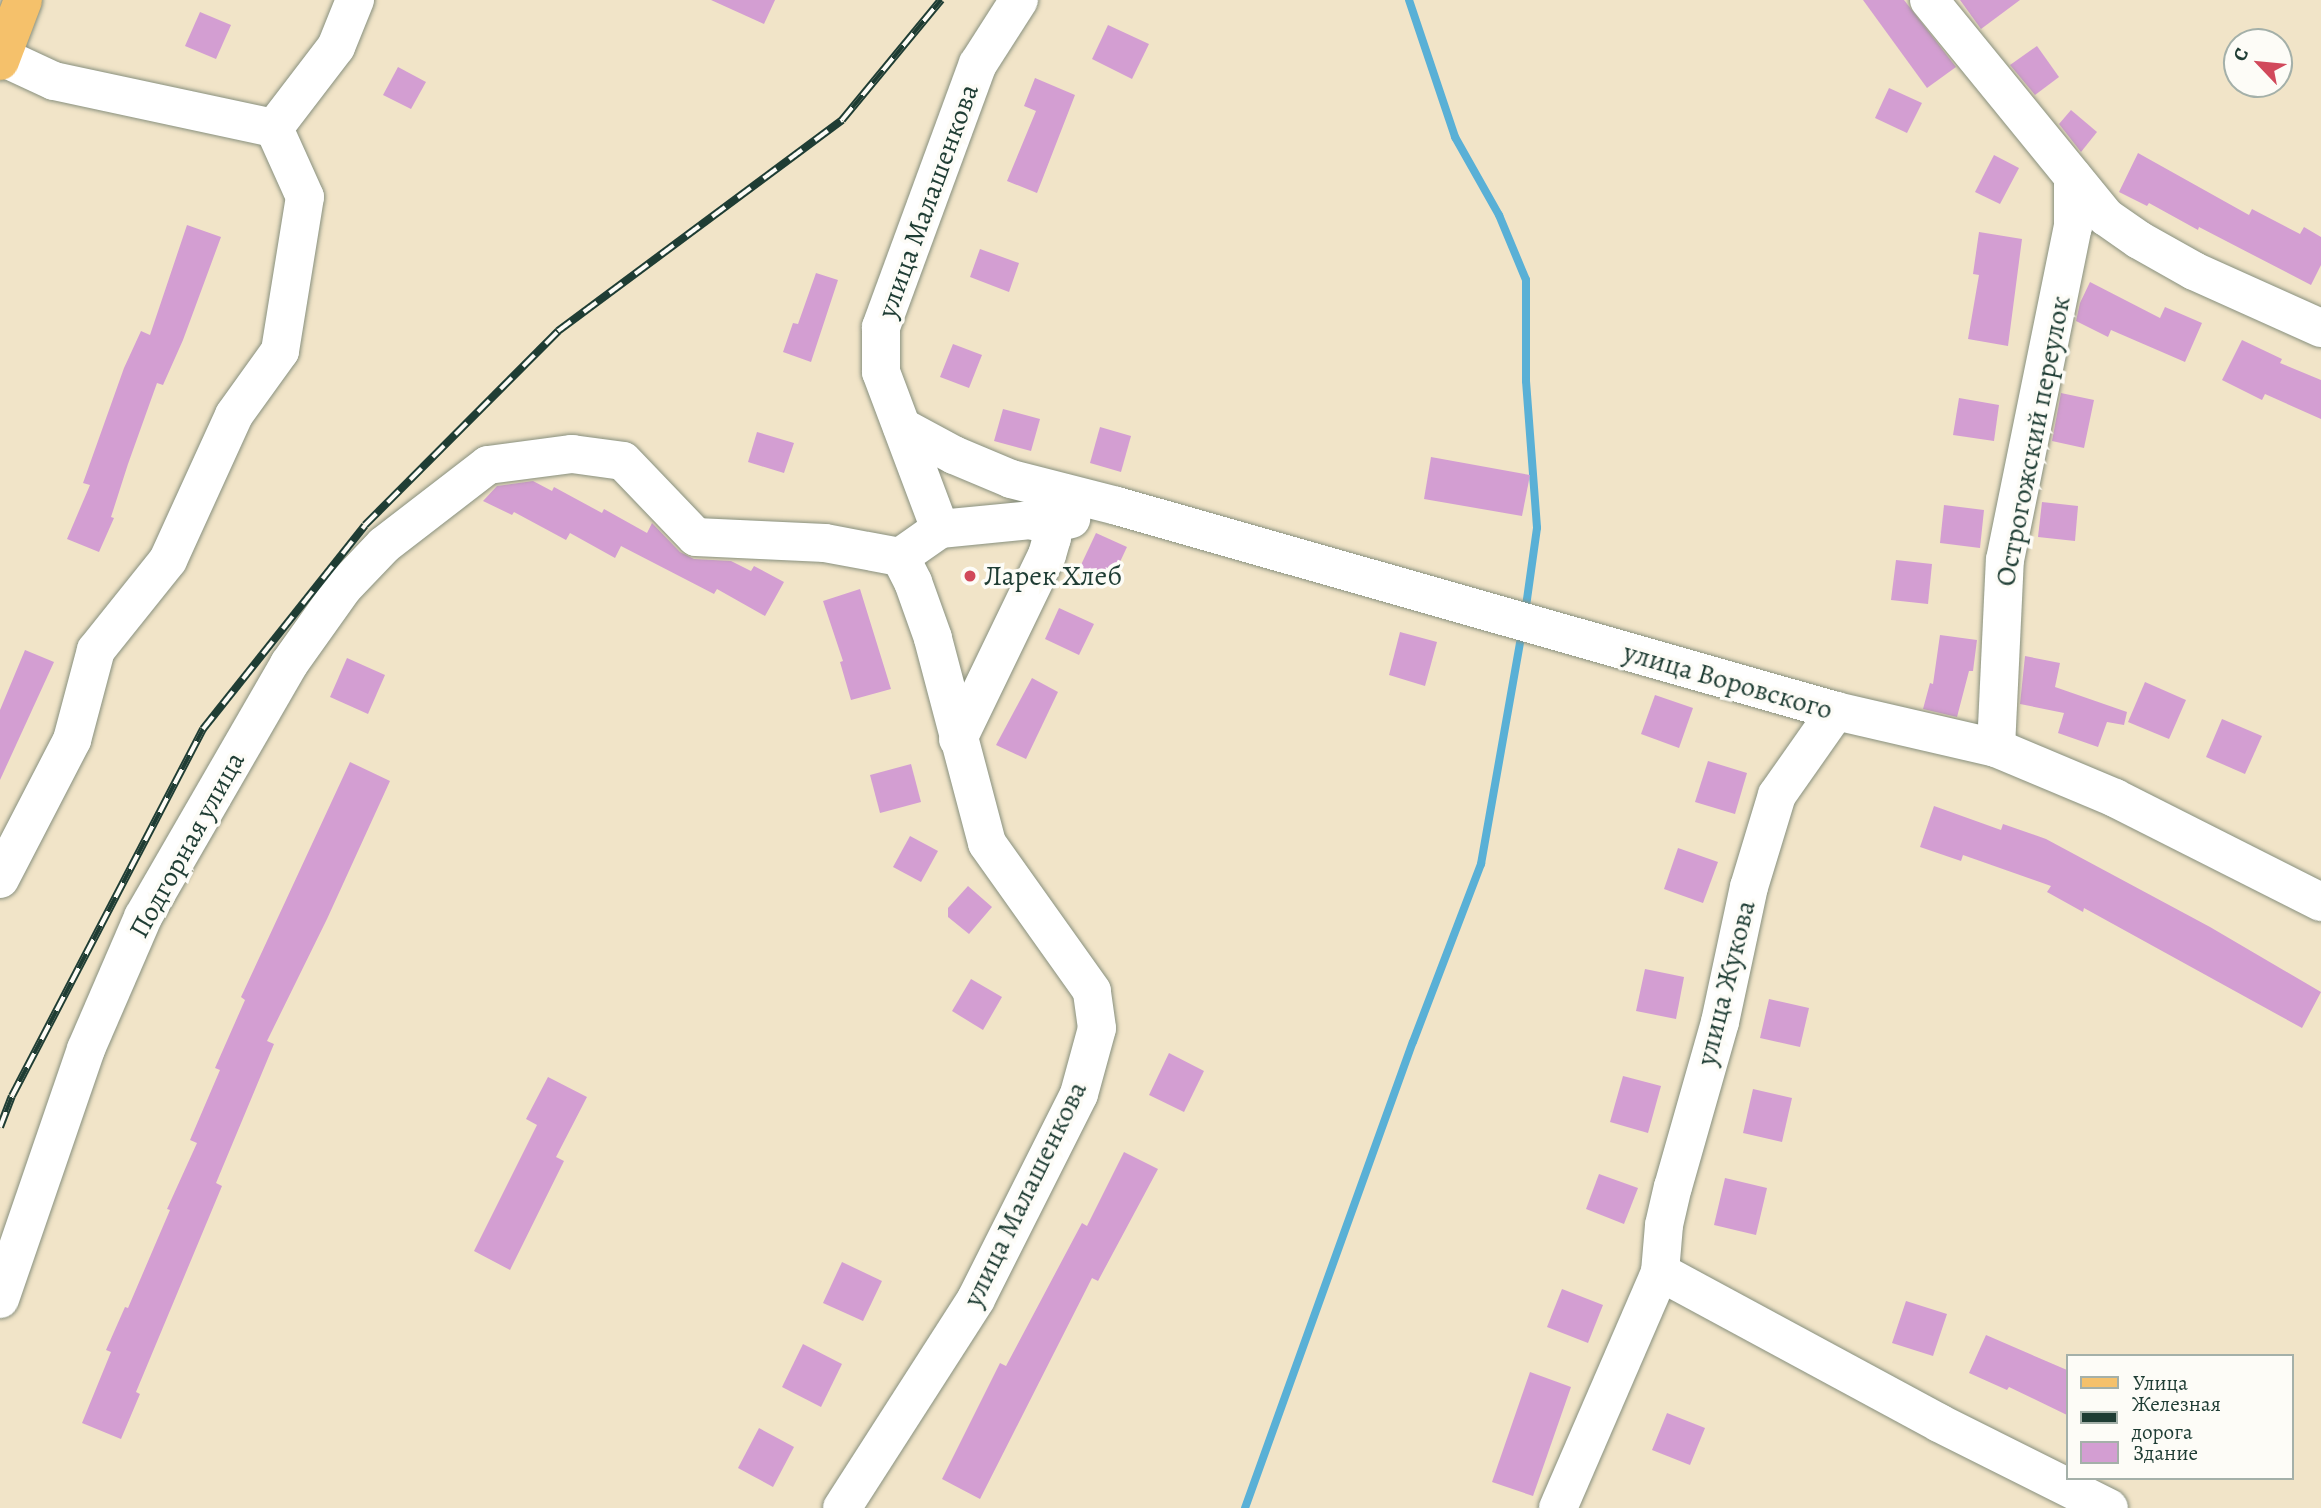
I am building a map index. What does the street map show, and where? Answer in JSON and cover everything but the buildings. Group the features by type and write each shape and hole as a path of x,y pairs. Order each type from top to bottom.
{"main road":[{"path":"1,59 23,0"}],"street":[{"path":"274,128 336,47 355,0"},
{"name":"улица Малашенкова","path":"940,529 881,372 881,327 978,64 1019,0"},
{"path":"1929,0 2106,218 2194,271 2321,328"},
{"path":"1,59 54,81 274,128"},
{"path":"0,879 72,740 96,650 168,560 234,415 280,351 305,197 274,128"},
{"name":"Острогожский переулок","path":"1996,748 2005,560 2073,227 2073,177"},
{"path":"2064,271 2099,248 2139,240"},
{"name":"улица Воровского","path":"902,427 954,456 1011,479 1117,506 1836,711 1996,748 2115,798 2321,902"},
{"name":"Подгорная улица","path":"0,1298 86,1049 143,917 289,664 343,589 384,545 488,465 572,454 622,461 696,537 825,543 901,558"},
{"path":"901,558 940,529 1031,520 1047,525 1117,506"},
{"path":"958,739 1047,555 1052,538 1047,525"},
{"name":"улица Малашенкова","path":"842,1508 976,1299 1079,1094 1097,1028 1092,991 987,843 933,638 913,582 901,558"},
{"name":"улица Жукова","path":"1559,1508 1660,1272 1664,1225 1673,1187 1720,1022 1749,887 1777,795 1836,711"},
{"path":"1660,1272 1940,1423 2109,1508"}],"waterway":[{"path":"1409,0 1455,137 1499,215 1526,280 1526,381 1537,528 1525,613"},
{"path":"1245,1508 1413,1042 1481,864 1522,632"}],"railway":[{"path":"0,1127 12,1096 203,729 365,525 558,331 842,120 941,0"}],"place":[{"name":"Ларек Хлеб","path":"970,576"}]}
